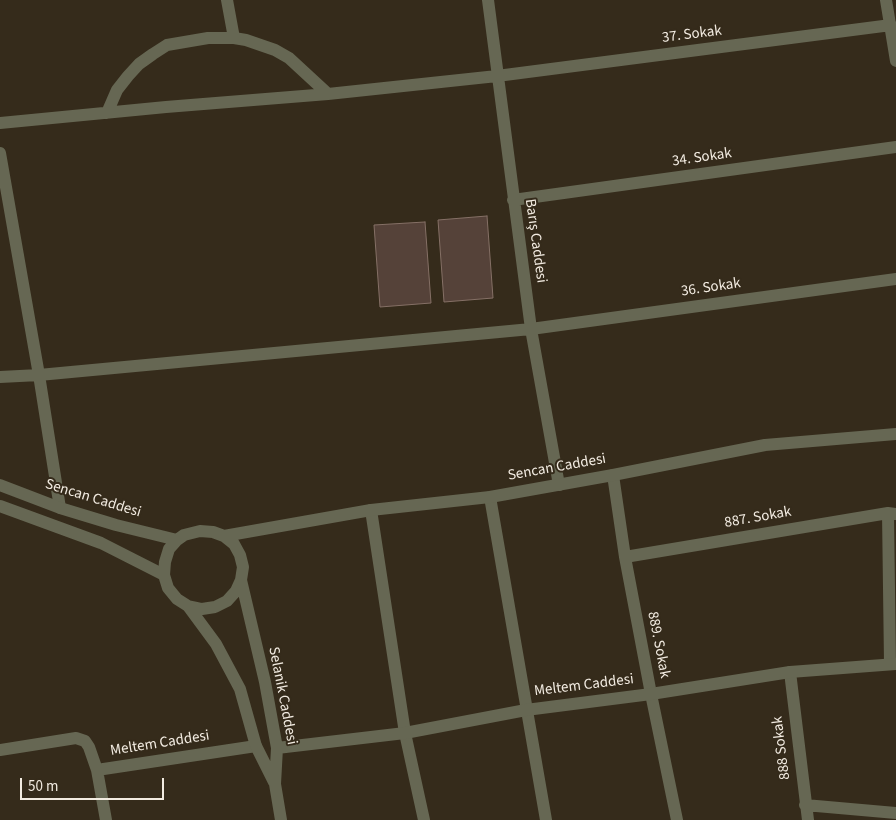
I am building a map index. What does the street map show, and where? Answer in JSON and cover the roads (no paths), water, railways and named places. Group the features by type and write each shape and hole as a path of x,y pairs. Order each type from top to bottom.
{"street":[{"path":"227,0 234,38"},
{"name":"Barış Caddesi","path":"488,0 531,329 559,485"},
{"path":"886,0 896,62"},
{"name":"37. Sokak","path":"0,123 328,94 497,76 891,25"},
{"path":"107,113 117,90 139,64 168,45 208,38 234,38 261,44 289,58 328,94"},
{"name":"34. Sokak","path":"513,200 896,147"},
{"path":"0,153 60,508"},
{"name":"36. Sokak","path":"0,377 39,375 531,329 896,280"},
{"name":"Sencan Caddesi","path":"224,536 371,510 490,496 559,485 765,445 896,434"},
{"name":"889. Sokak","path":"614,475 626,557 651,694 677,820"},
{"name":"Sencan Caddesi","path":"0,485 60,508 116,525 177,540"},
{"path":"490,496 546,820"},
{"path":"0,506 101,543 164,575"},
{"path":"371,510 405,733 424,820"},
{"path":"892,513 893,664"},
{"name":"887. Sokak","path":"626,557 892,513"},
{"path":"200,530 224,536 234,544 240,555 242,567 241,580 236,591 227,601 215,607 202,609 188,606 177,599 168,588 164,575 164,562 177,540 188,533 200,530"},
{"name":"Selanik Caddesi","path":"241,580 265,682 277,748 276,784 281,820"},
{"path":"188,606 216,644 240,689 256,746 276,784"},
{"name":"Meltem Caddesi","path":"277,748 405,733 526,710 651,694 790,672 893,664"},
{"name":"888 Sokak","path":"790,672 808,820"},
{"name":"Meltem Caddesi","path":"0,750 76,738 85,741 89,747 96,770 256,746"},
{"path":"96,770 106,820"},
{"path":"805,805 896,813"}]}
